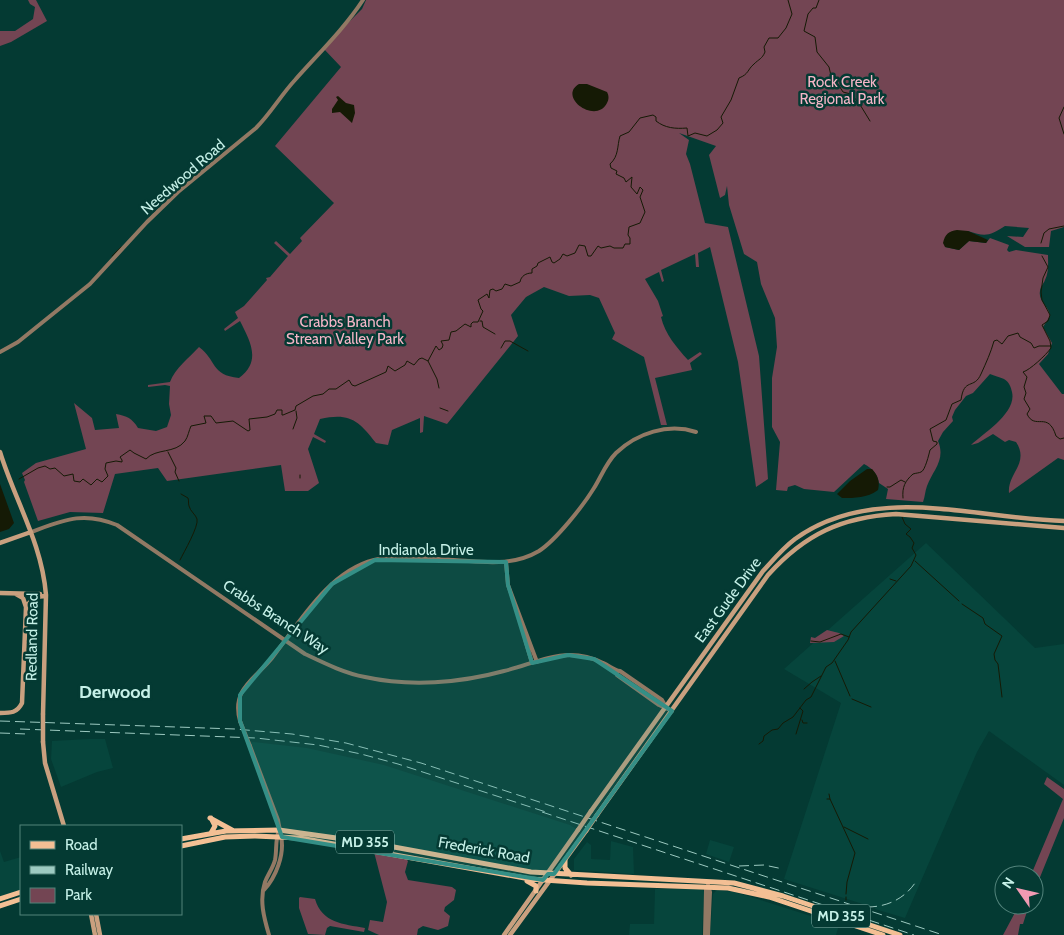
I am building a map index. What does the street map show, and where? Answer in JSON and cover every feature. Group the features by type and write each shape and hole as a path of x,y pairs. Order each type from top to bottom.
{"main road":[{"name":"Redland Road","path":"0,452 42,561 46,595 42,742 45,763 64,825"},
{"name":"East Gude Drive","path":"504,935 762,571 795,539 835,517 867,509 900,506 1064,520"},
{"name":"East Gude Drive","path":"510,935 768,575 782,559 813,536 838,524 874,515 896,514 1064,528"},
{"path":"835,517 838,524"},
{"name":"Crabbs Branch Way","path":"0,542 31,532"},
{"path":"0,593 46,595"},
{"path":"0,714 17,712 22,703 26,607 23,598 15,594"},
{"path":"26,607 34,597 46,595"},
{"path":"211,833 215,826 210,818 233,830"},
{"name":"Frederick Road","path":"182,839 233,830 279,830 377,844 548,874 748,886 782,899"},
{"name":"Frederick Road","path":"182,846 225,837 300,838 543,880 708,883"},
{"path":"565,860 565,868 572,875"},
{"path":"520,877 535,885 536,891"},
{"path":"0,899 20,892"},
{"path":"0,906 20,899"},
{"name":"MD 355","path":"782,899 884,935"},
{"name":"MD 355","path":"782,899 900,935"},
{"path":"91,915 95,935"},
{"path":"96,915 100,935"}],"street":[{"name":"Needwood Road","path":"0,352 18,342 90,284 147,222 178,192 256,128 363,0"},
{"name":"Indianola Drive","path":"279,830 278,820 240,721 238,708 242,692 268,663 298,622 332,584 353,568 375,560 402,558 506,562 528,556 549,542 584,504 616,453 646,434 672,428 683,428 696,432"},
{"name":"Crabbs Branch Way","path":"31,532 68,519 80,517 93,517 117,525 305,654 327,665 364,677 393,681 430,682 474,678 555,657 577,655 594,659 616,670 620,670 662,700 666,707 672,711"},
{"path":"506,562 508,585 525,634 528,637 534,663"},
{"path":"269,935 262,909 264,890 278,867 281,853 279,830"},
{"path":"706,935 706,890 708,883"}],"highlighted area":[{"path":"375,560 506,562 508,585 532,663 568,655 594,659 672,711 554,874 548,874 543,880 282,837 240,721 240,695 332,584"}],"shaded area":[{"path":"579,84 587,84 607,92 607,103 602,109 588,110 575,102 573,89"},
{"path":"338,96 346,103 354,105 355,113 352,123 340,112 332,113 332,109 338,100 336,97"},
{"path":"957,230 968,231 988,240 986,243 969,241 959,250 945,247 943,243 946,235"},
{"path":"867,469 872,469 877,476 879,481 878,490 870,495 856,498 842,498 837,494 850,481"},
{"path":"0,484 14,523 9,529 0,532"},
{"path":"926,543 1035,648 1064,644 1064,785 989,731 977,752 905,918 875,909 874,906 784,879 841,703 784,669"},
{"path":"105,739 113,768 97,772 61,787 51,759 52,741"},
{"path":"249,743 307,748 384,765 570,825 578,830 548,874 279,830 278,820"},
{"path":"710,840 734,847 729,862 706,854"},
{"path":"611,841 633,847 634,874 574,870 574,859 587,842 591,845 591,859 610,860"},
{"path":"0,851 4,862 20,857 20,892 0,899"},
{"path":"655,889 702,889 704,891 702,935 629,935 630,924 654,924"},
{"path":"717,890 748,896 839,925 836,935 710,935 713,894"}],"green space":[{"path":"28,0 36,0 47,21 11,42 0,46 0,31 15,31 33,19 35,7"},
{"path":"366,0 1064,0 1064,227 1051,231 1049,247 1025,247 1007,236 1023,237 1029,228 1005,226 987,234 968,231 945,247 959,250 969,241 986,243 990,238 1009,245 1007,250 1009,252 1016,250 1048,255 1047,274 1040,295 1050,316 1043,327 1052,343 1048,354 1039,364 1062,394 1064,394 1064,460 1058,458 1009,493 1009,486 1021,456 1016,442 1009,440 1005,442 993,434 971,445 1005,415 1012,400 1010,385 1002,378 990,374 973,393 966,396 955,410 952,417 953,421 938,441 940,459 927,486 923,502 886,499 888,489 879,483 874,472 864,464 834,492 804,489 795,485 788,487 787,491 776,490 780,442 772,427 772,378 777,347 775,318 761,284 757,262 744,254 729,205 727,186 725,195 720,198 709,155 716,146 679,133 689,140 686,154 705,223 728,227 759,356 768,479 756,487 738,362 710,247 698,253 699,267 696,267 695,254 661,270 664,281 662,282 659,272 645,279 658,301 663,316 661,317 668,335 676,346 688,360 700,352 702,354 690,363 692,370 655,378 667,425 661,425 644,357 612,339 615,333 599,298 590,295 569,296 544,287 526,297 511,315 518,336 447,424 424,416 423,432 420,433 420,418 392,430 388,445 376,443 353,420 339,417 320,419 314,434 326,441 325,443 313,437 308,449 319,483 308,491 285,491 281,465 167,481 158,468 115,474 103,513 70,512 38,521 22,473 36,463 86,449 74,403 92,418 95,430 119,428 116,414 129,418 138,428 156,431 167,427 171,415 169,404 170,386 148,387 148,385 170,382 179,368 199,347 223,374 239,378 250,365 252,351 240,321 225,331 224,329 238,318 235,312 244,306 267,280 266,278 270,277 288,256 274,243 276,241 290,254 302,241 300,238 334,203 275,146 341,67 323,48 362,9"},
{"path":"827,630 844,636 834,642 810,643 811,637 815,638"},
{"path":"1047,777 1064,789 1064,818 1044,867 1044,865 1035,865 1063,799 1044,784"},
{"path":"374,852 405,858 408,861 405,872 408,880 452,887 456,890 454,900 445,907 444,911 450,916 448,926 438,930 423,926 418,929 417,935 379,935 368,930 370,920 383,922 387,902"},
{"path":"300,897 315,899 318,907 328,918 365,928 364,932 330,926 327,928 325,935 308,934 299,908"},
{"path":"1014,915 1026,915 1023,924 1020,924 1018,935 1003,935"}],"waterway":[{"path":"19,479 45,466 50,469 55,468 64,476 73,474 74,481 80,482 83,479 91,485 97,479 102,482 108,476 105,469 106,463 122,462 120,457 130,450 146,459 155,453 176,448 185,441 191,426 206,423 204,416 211,416 216,423 233,421 248,431 250,430 249,419 267,417 275,414 277,410 282,410 283,415 295,410 296,406 313,396 323,394 329,389 336,389 349,380 355,386 386,372 388,366 395,371 405,365 407,361 414,365 422,358 428,361 436,346 439,350 443,345 441,341 449,340 451,332 456,331 465,324 471,327 473,322 478,322 483,311 478,300 487,294 489,298 490,290 496,291 502,289 505,284 511,286 520,282 524,275 532,273 532,269 538,263 550,257 554,263 563,254 567,256 575,253 579,245 585,246 588,256 591,256 598,246 601,248 610,246 623,248 625,244 630,244 629,227 640,223 645,212 640,197 643,190 640,187 637,194 631,187 632,177 626,182 624,178 616,174 617,171 611,168 610,164 616,154 620,136 629,132 640,118 653,115 656,117 656,121 667,127 687,128 688,136 695,133 707,136 717,130 723,123 721,117 731,100 739,78 763,56 765,52 764,47 769,38 778,38 786,28 792,14 788,0"},
{"path":"819,0 816,8 813,8 808,14 804,31 815,37 817,52 829,67 832,80 838,84 843,92 851,94 870,121"},
{"path":"1064,107 1059,118 1064,134"},
{"path":"1041,243 1044,233 1049,229 1064,226"},
{"path":"112,256 121,247"},
{"path":"1042,256 1048,267 1043,278 1042,300 1050,315 1048,321 1042,325 1050,341 1051,348 1038,362 1023,372 1027,377 1024,387 1026,393 1024,399 1030,409 1027,414 1030,419 1049,424 1056,436 1060,439 1064,438"},
{"path":"480,321 482,321 483,327 495,334"},
{"path":"903,498 906,482 913,474 922,471 930,450 937,444 937,442 933,441 930,429 946,420 952,404 961,400 964,388 978,379 994,341 997,340 1002,344 1008,336 1018,333 1020,337 1031,343 1034,348 1051,346"},
{"path":"501,348 505,341 510,341 528,351"},
{"path":"428,361 437,379 439,388"},
{"path":"440,408 448,411"},
{"path":"293,429 297,418 296,411"},
{"path":"168,452 176,468 175,472 179,481"},
{"path":"887,487 901,480 905,482"},
{"path":"180,560 194,533 197,522 190,508 188,498 181,494"},
{"path":"759,744 763,741 764,736 772,730 778,729 783,723 793,717 806,700 811,697 826,667 832,663 848,640 851,632 911,566 916,555 912,548 914,543 906,534 911,529 905,524 902,517"},
{"path":"915,561 959,601"},
{"path":"890,579 896,581"},
{"path":"962,604 983,618 985,624 1002,636 994,654 998,664 1002,697"},
{"path":"811,641 820,642 841,634 849,637"},
{"path":"835,661 850,696"},
{"path":"804,689 821,676"},
{"path":"852,699 871,707"},
{"path":"796,734 803,711 800,708"},
{"path":"802,720 803,723 807,723"},
{"path":"829,794 830,799"},
{"path":"827,799 830,799 855,853 847,882 846,894"},
{"path":"844,827 868,839"}],"railway":[{"path":"0,721 235,729 292,734 346,743 421,763 943,935"},
{"path":"20,729 256,738 318,745 398,764 549,813"},
{"path":"0,733 27,734"},
{"path":"542,812 914,935"},
{"path":"739,866 764,865 783,869"},
{"path":"867,907 875,907 896,900 908,892 917,880"}],"district":[{"name":"Derwood","path":"115,692"}],"park label":[{"name":"Rock Creek Regional Park","path":"842,90"},
{"name":"Crabbs Branch Stream Valley Park","path":"345,330"}]}
